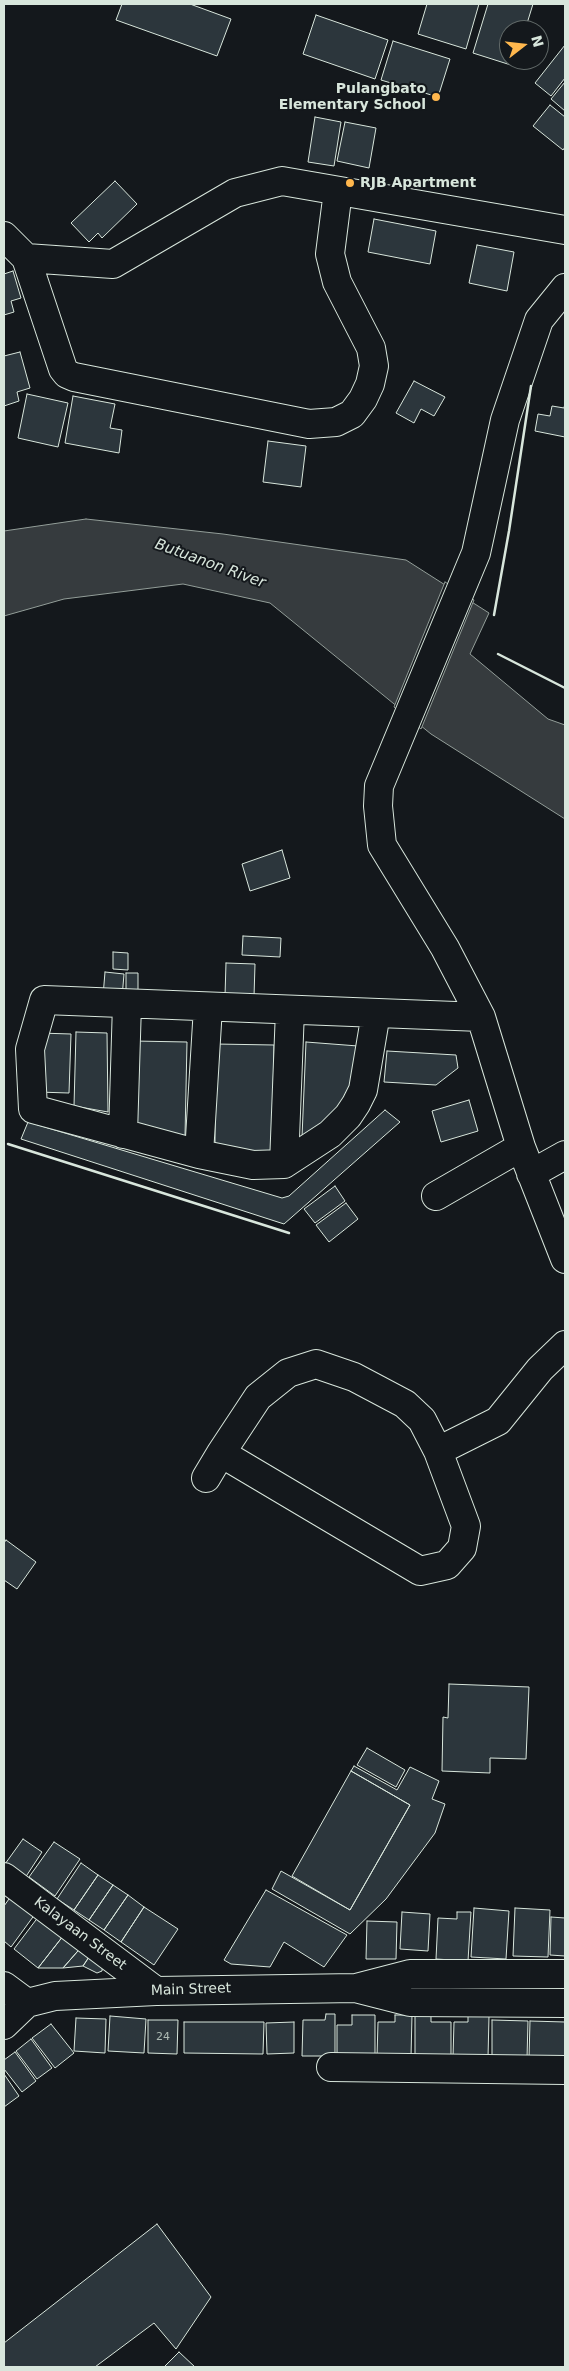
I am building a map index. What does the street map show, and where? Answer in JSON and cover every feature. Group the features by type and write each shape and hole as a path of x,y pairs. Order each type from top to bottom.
{"street":[{"path":"26,258 113,264 235,193 282,181 565,230"},
{"path":"4,236 26,258 66,374 309,424 336,422 352,414 363,399 370,384 374,366 371,348 352,315 337,282 330,254 338,191"},
{"path":"565,288 539,320 505,420 476,553 379,786 378,806 382,846 445,948 481,1017 522,1147 565,1259"},
{"path":"376,1013 363,1090 356,1104 348,1116 330,1134 284,1164 253,1165 199,1154 33,1110 30,1049 44,1000 481,1017"},
{"path":"123,1134 128,1004"},
{"path":"199,1154 208,1007"},
{"path":"284,1164 290,1010"},
{"path":"436,1196 522,1147"},
{"path":"532,1174 565,1155"},
{"path":"438,1451 498,1421 540,1369 565,1345"},
{"path":"206,1478 221,1453 258,1398 288,1373 316,1364 354,1377 405,1404 422,1420 438,1451 466,1526 462,1548 448,1565 420,1571 221,1453"},
{"name":"Kalayaan Street","path":"4,1878 156,1991"},
{"name":"Main Street","path":"27,2003 55,1996 156,1991 356,1988 410,1974 565,1974"},
{"path":"4,1986 27,2003 4,2025"},
{"name":"Main Street","path":"356,1988 410,2002 565,2003"},
{"path":"330,2067 565,2070"}],"water":[{"name":"Butuanon River","path":"86,519 223,534 406,560 489,613 470,654 548,719 565,725 565,819 431,734 270,603 183,584 64,599 4,616 4,531"}],"pier":[{"path":"445,582 474,600 421,729 394,707"}],"building":[{"path":"122,4 190,4 231,19 217,56 116,20"},
{"path":"427,4 479,4 466,49 418,34"},
{"path":"488,4 533,4 528,20 499,20 499,61 473,53"},
{"path":"316,15 388,40 375,79 303,54"},
{"path":"393,41 450,59 438,97 381,80"},
{"path":"565,45 565,78 551,96 535,83 545,70 549,70 549,65"},
{"path":"565,82 565,111 551,99"},
{"path":"550,105 565,117 565,147 563,150 533,126"},
{"path":"315,117 341,122 334,166 308,162"},
{"path":"345,122 376,128 369,168 337,161"},
{"path":"115,181 137,204 102,238 98,233 89,242 71,223"},
{"path":"374,219 436,231 430,264 368,252"},
{"path":"477,245 514,252 507,291 469,283"},
{"path":"13,271 21,298 11,301 14,312 4,315 4,274"},
{"path":"20,352 30,388 17,392 19,401 4,406 4,356"},
{"path":"414,381 445,397 434,416 421,409 414,423 396,413"},
{"path":"27,394 68,403 58,447 18,438"},
{"path":"73,396 115,404 110,428 122,430 119,453 65,443"},
{"path":"565,403 565,437 535,431 538,414 550,416 552,406 564,408"},
{"path":"268,441 306,446 301,487 263,482"},
{"path":"282,850 290,878 250,891 242,864"},
{"path":"243,936 281,938 280,957 242,955"},
{"path":"113,952 128,953 128,970 113,969"},
{"path":"226,963 255,964 254,997 225,996"},
{"path":"105,972 124,974 122,998 103,996"},
{"path":"126,973 138,973 138,991 126,991"},
{"path":"76,1032 107,1033 108,1112 74,1106"},
{"path":"39,1033 71,1034 69,1093 37,1092"},
{"path":"134,1041 187,1042 185,1136 157,1135 133,1121"},
{"path":"306,1042 358,1046 355,1100 302,1137"},
{"path":"215,1044 274,1045 272,1155 215,1148"},
{"path":"387,1051 456,1055 458,1068 436,1085 384,1082"},
{"path":"469,1100 478,1131 441,1142 432,1111"},
{"path":"385,1110 400,1122 284,1224 21,1139 28,1122 282,1198 289,1196"},
{"path":"335,1186 345,1201 315,1223 304,1209"},
{"path":"346,1203 358,1219 329,1242 316,1225"},
{"path":"6,1540 36,1562 17,1589 4,1580 4,1543"},
{"path":"449,1684 529,1687 526,1759 490,1758 490,1773 442,1771 443,1717 448,1718"},
{"path":"367,1748 405,1770 396,1787 357,1765"},
{"path":"354,1766 397,1790 410,1767 439,1781 432,1799 445,1804 435,1833 386,1899 350,1934 272,1889 281,1871 350,1910 410,1805 351,1771"},
{"path":"351,1771 410,1805 350,1910 292,1876"},
{"path":"23,1839 42,1852 25,1878 5,1864"},
{"path":"54,1842 80,1859 55,1896 29,1877"},
{"path":"81,1863 98,1875 74,1910 57,1899"},
{"path":"98,1875 113,1885 89,1920 74,1910"},
{"path":"113,1885 128,1895 104,1930 89,1920"},
{"path":"266,1890 347,1935 324,1967 284,1942 270,1967 231,1964 224,1960"},
{"path":"14,1892 38,1910 11,1947 4,1941 4,1906"},
{"path":"128,1895 144,1907 121,1942 104,1930"},
{"path":"144,1907 178,1929 154,1965 121,1942"},
{"path":"474,1908 509,1911 506,1959 471,1957"},
{"path":"515,1908 550,1910 548,1957 513,1956"},
{"path":"42,1912 67,1931 38,1968 14,1949"},
{"path":"402,1912 430,1914 428,1951 400,1949"},
{"path":"457,1912 471,1912 468,1961 436,1959 438,1918 457,1919"},
{"path":"551,1917 565,1918 565,1956 550,1955"},
{"path":"367,1921 397,1922 396,1959 366,1959"},
{"path":"67,1931 84,1944 63,1968 38,1968"},
{"path":"84,1944 91,1954 83,1966 63,1968"},
{"path":"91,1954 103,1962 102,1971 97,1973 83,1966"},
{"path":"326,2014 335,2014 335,2056 302,2056 303,2020 325,2020"},
{"path":"352,2015 375,2015 375,2057 337,2057 337,2025 352,2025"},
{"path":"395,2015 412,2015 411,2057 377,2057 378,2022 395,2022"},
{"path":"415,2015 431,2016 431,2022 451,2022 451,2057 415,2058"},
{"path":"468,2015 489,2016 488,2058 453,2057 454,2022 468,2022"},
{"path":"110,2016 146,2019 144,2053 108,2051"},
{"path":"76,2018 106,2019 105,2053 74,2051"},
{"path":"148,2020 178,2020 177,2054 148,2053"},
{"path":"492,2020 528,2021 527,2059 492,2058"},
{"path":"530,2021 565,2022 565,2059 529,2058"},
{"path":"184,2022 264,2022 263,2054 184,2053"},
{"path":"294,2022 294,2053 267,2054 266,2023"},
{"path":"51,2024 74,2053 55,2068 32,2038"},
{"path":"31,2039 52,2068 37,2079 16,2051"},
{"path":"15,2052 36,2081 22,2092 4,2069 4,2060"},
{"path":"4,2074 19,2096 4,2107"},
{"path":"157,2224 211,2297 176,2349 154,2323 95,2367 4,2367 4,2343"},
{"path":"179,2352 195,2367 164,2367"}],"wall":[{"path":"494,615 531,386"},
{"path":"498,654 565,688"},
{"path":"8,1144 289,1233"}],"place":[{"name":"Pulangbato Elementary School","path":"436,97"},
{"name":"RJB Apartment","path":"350,183"}]}
